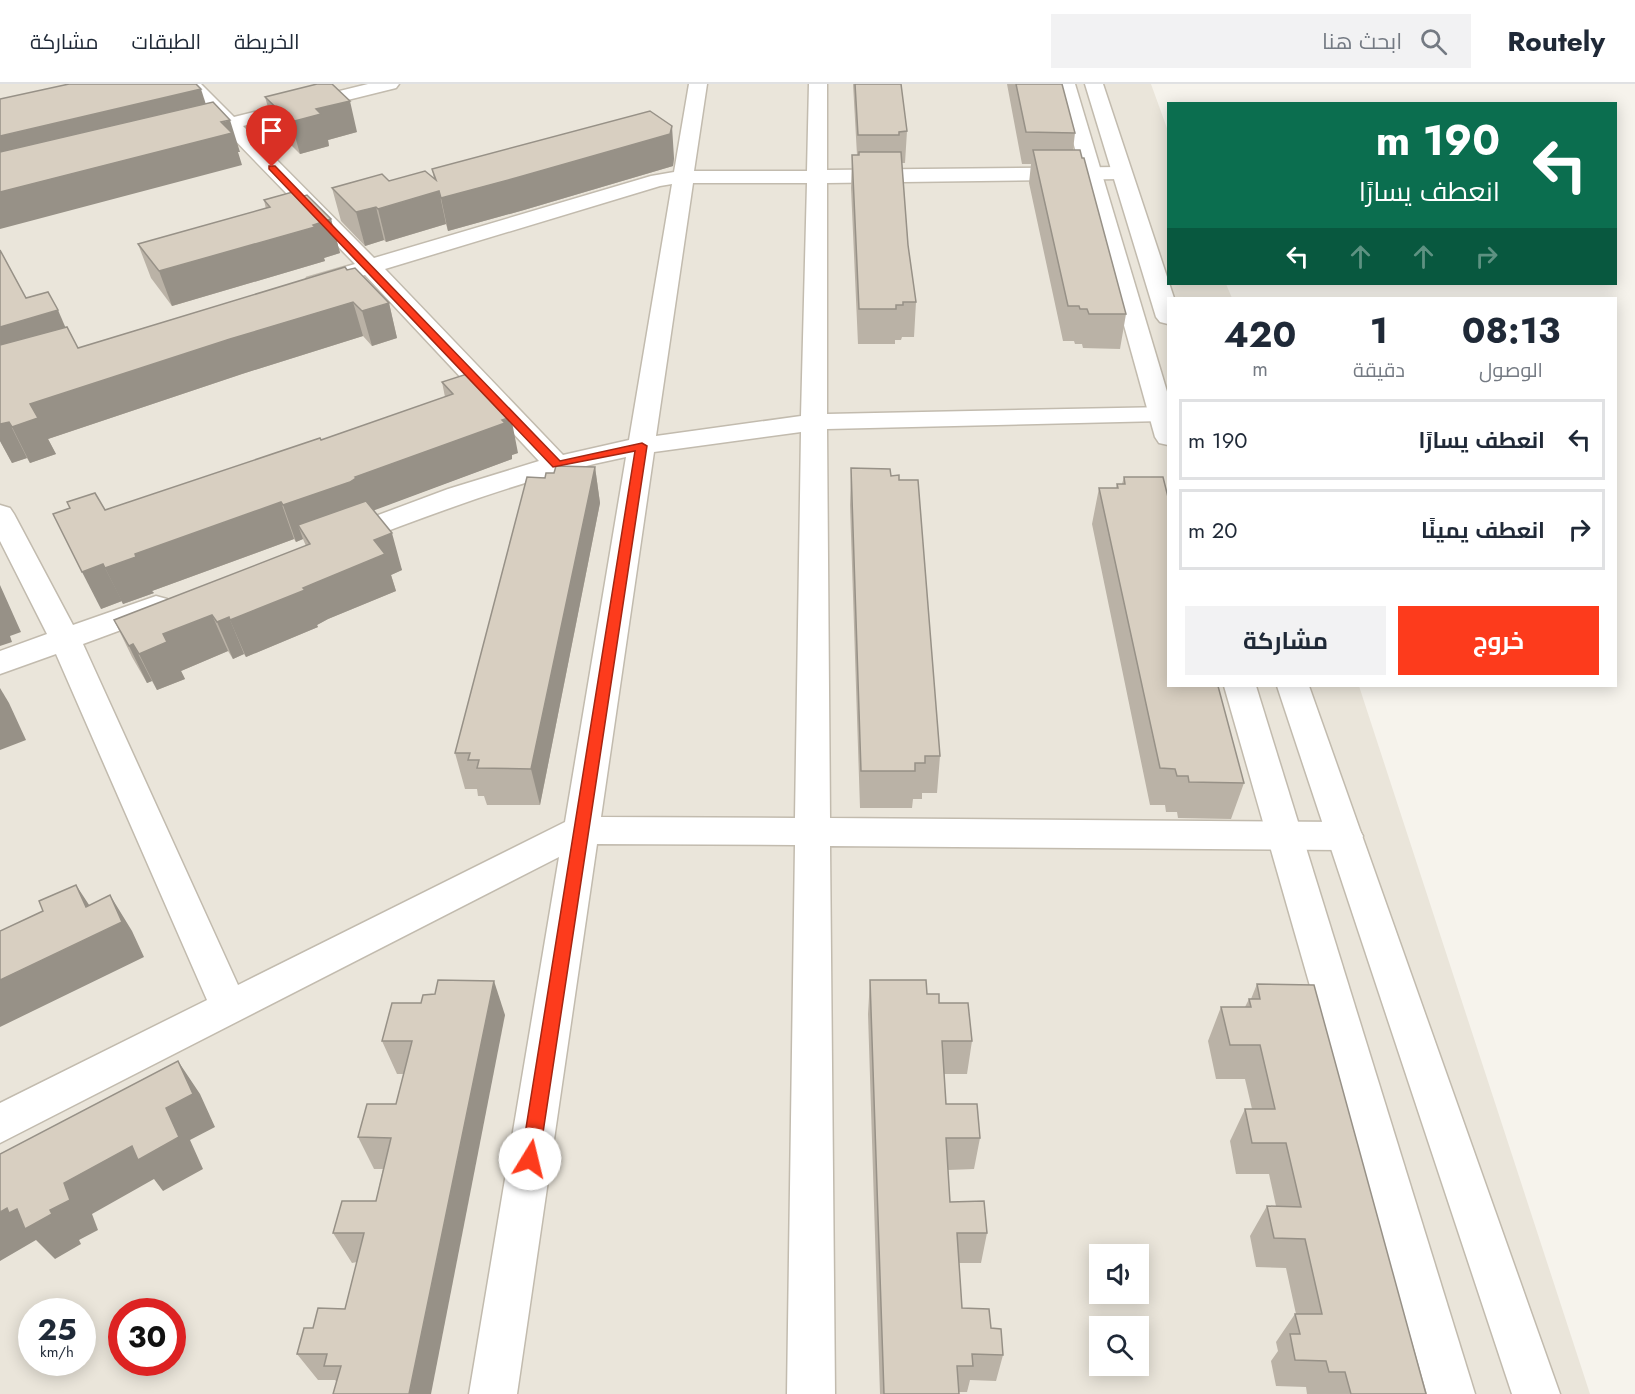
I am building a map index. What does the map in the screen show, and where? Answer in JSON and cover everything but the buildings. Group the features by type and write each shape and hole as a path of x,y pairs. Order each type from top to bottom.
{"street":[{"path":"190,84 369,266 557,464"},
{"path":"223,117 326,84"},
{"path":"194,124 390,84"},
{"path":"493,1394 698,84"},
{"path":"811,1394 814,422 818,84"},
{"path":"312,549 458,495 557,464 642,446 814,422 1165,425 1066,84"},
{"path":"1094,84 1167,314"},
{"path":"291,290 658,180 684,177 1121,173"},
{"path":"0,514 65,639 229,1008"},
{"path":"0,663 178,598"},
{"path":"1240,687 1451,1394"},
{"path":"1293,687 1536,1394"},
{"path":"0,1124 581,830 1345,837"}],"shaded area":[{"path":"0,84 1151,84 1167,128 1167,285 1226,285 1232,297 1167,297 1167,687 1359,687 1590,1394 0,1394"}],"route":[{"path":"272,167 557,464 642,446 530,1159"}]}
